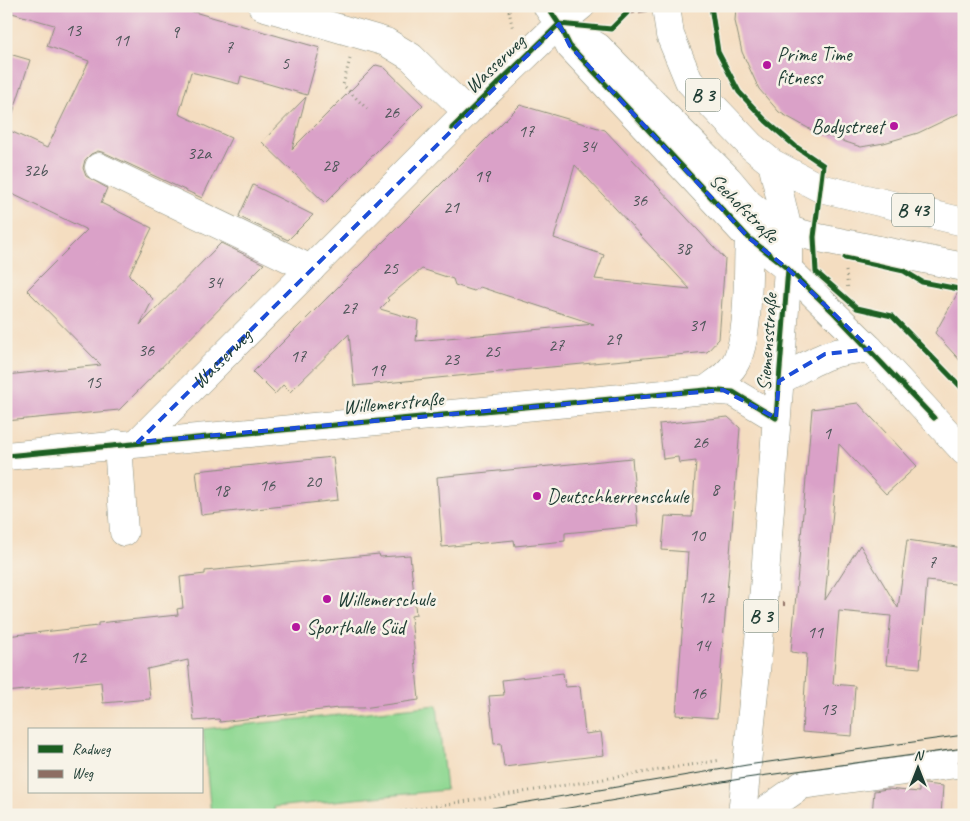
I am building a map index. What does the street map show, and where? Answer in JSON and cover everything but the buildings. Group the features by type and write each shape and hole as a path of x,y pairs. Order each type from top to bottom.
{"street":[{"path":"262,6 386,42 403,51 467,112"},
{"name":"Wasserweg","path":"128,443 311,269 533,48 553,15 581,6"},
{"name":"B 3","path":"666,6 670,35 689,81 751,146 772,164"},
{"name":"Seehofstraße","path":"553,15 598,47 728,179 749,204 770,221 788,230"},
{"name":"Seehofstraße","path":"553,15 570,46 749,238 788,269 870,348 964,451"},
{"name":"B 43","path":"772,164 820,188 964,222"},
{"name":"Siemensstraße","path":"742,815 749,756 788,269 788,230 772,164"},
{"path":"98,167 311,269"},
{"name":"B 43","path":"788,230 964,267"},
{"path":"706,390 723,378 734,366 742,351 749,238"},
{"path":"779,381 825,354 852,348 870,348"},
{"name":"Willemerstraße","path":"6,456 706,390 733,392 776,418"},
{"path":"124,532 128,443"},
{"path":"759,815 802,785 962,763"}],"path":[{"path":"508,6 512,28 533,48"},
{"path":"357,34 343,85 368,110"},
{"path":"846,266 849,292"},
{"path":"381,815 602,777 749,756"}],"highlighted area":[{"path":"559,24 570,46 749,238 788,269 870,349 825,354 779,381 776,418 723,390 138,442"}],"green space":[{"path":"437,705 446,790 274,807 275,815 211,815 203,729"}],"tram line":[{"path":"451,815 747,765 964,735"},
{"path":"527,815 746,778 964,748"}],"marked path":[{"path":"627,13 675,6"},
{"path":"959,763 964,758"}],"cycle path":[{"path":"547,6 570,46 749,238 788,269 834,313 934,418"},
{"path":"559,24 611,29 627,13 627,6"},
{"path":"711,6 718,52 739,92 766,121 795,146 823,165 814,237 816,272 857,308 892,316 964,390"},
{"path":"452,128 559,24"},
{"path":"845,258 904,271 922,282 964,290"},
{"path":"6,456 706,390 733,392 776,418 788,269"}],"place":[{"name":"Prime Time fitness","path":"767,65"},
{"name":"Bodystreet","path":"894,126"},
{"name":"Deutschherrenschule","path":"537,496"},
{"name":"Willemerschule","path":"327,599"},
{"name":"Sporthalle Süd","path":"296,627"}]}
